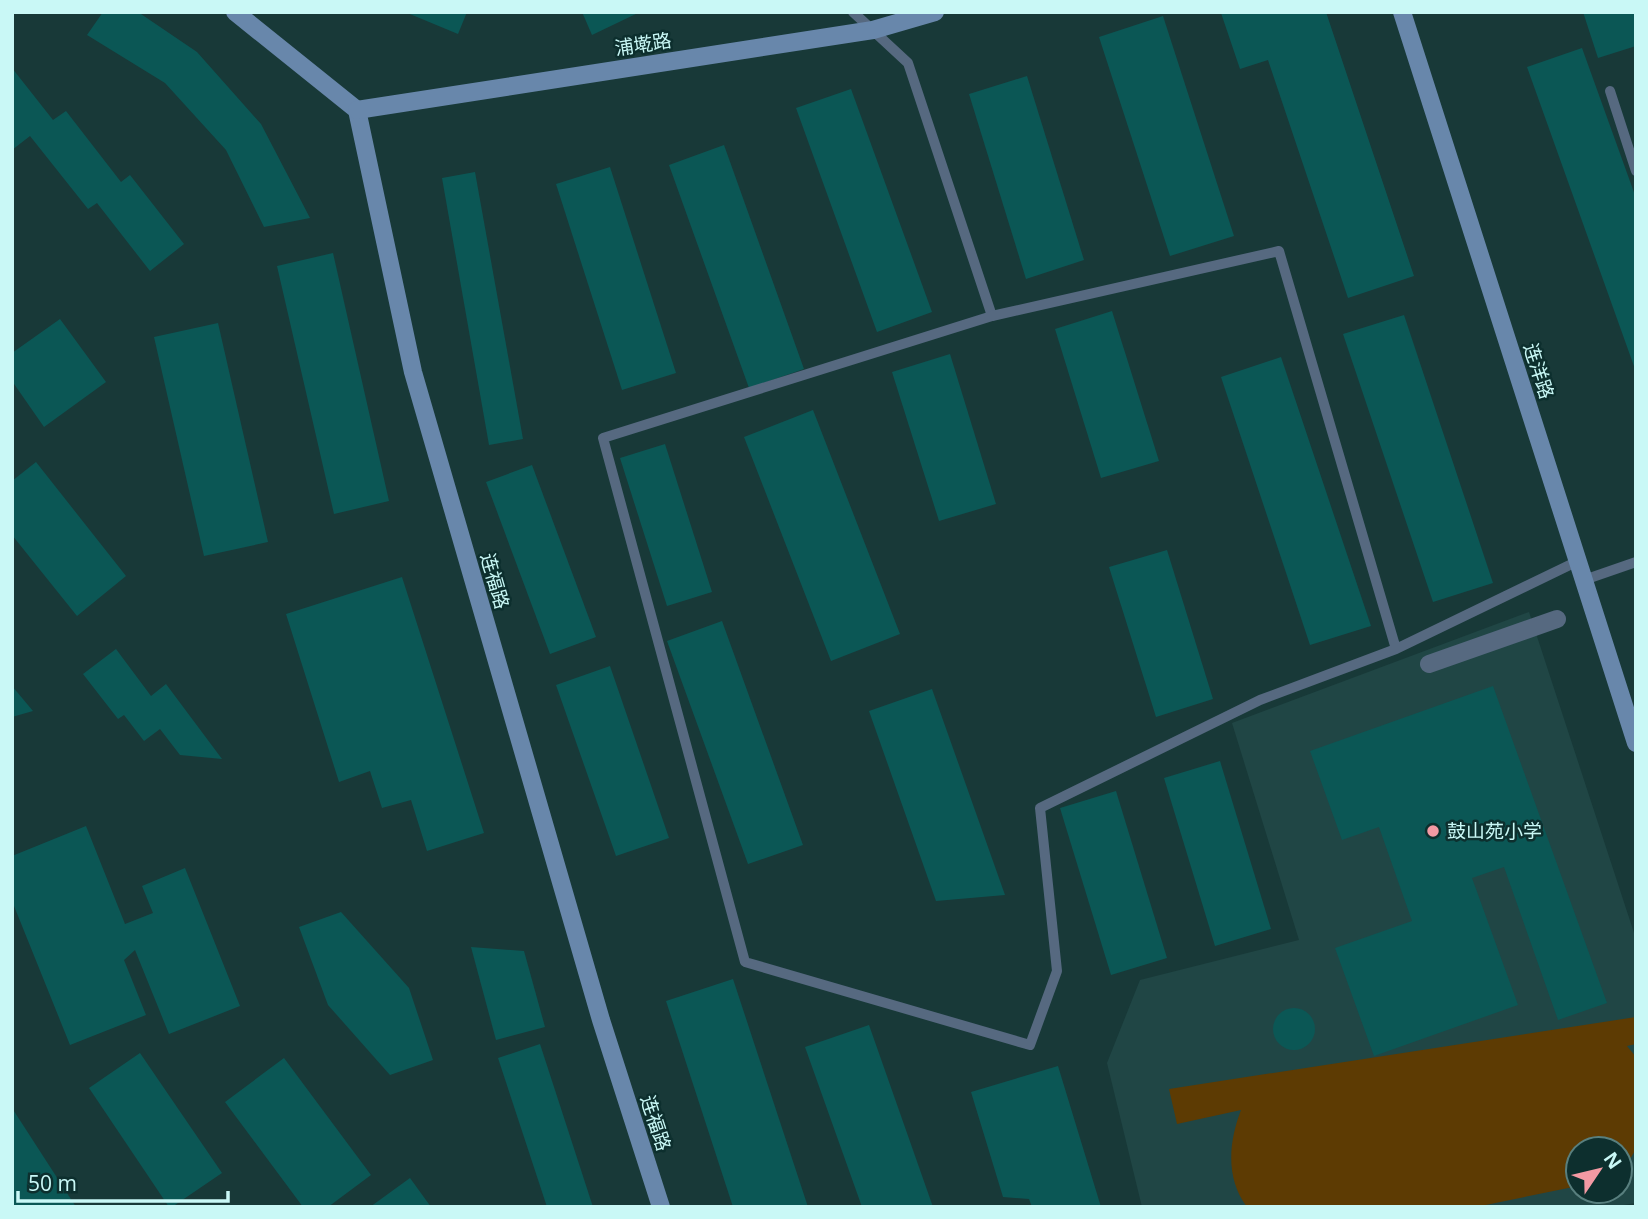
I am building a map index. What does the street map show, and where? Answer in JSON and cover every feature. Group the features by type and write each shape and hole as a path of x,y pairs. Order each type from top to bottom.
{"street":[{"path":"234,12 357,110"},
{"name":"浦墘路","path":"357,110 873,30 935,12"},
{"name":"连洋路","path":"1402,12 1636,743"},
{"name":"连福路","path":"357,110 413,372 570,916 661,1207"},
{"path":"1429,664 1557,618"}],"lane":[{"path":"853,12 908,64 992,316"},
{"path":"1610,91 1636,171"},
{"path":"1396,649 1279,251 992,316 603,438 745,962 1030,1045 1057,971 1040,808 1260,700 1396,649 1578,561"},
{"path":"1584,580 1636,562"}],"shaded area":[{"name":"鼓山苑小学","path":"1529,612 1636,939 1636,1203 1634,1135 1564,1135 1564,1205 1624,1205 1142,1207 1107,1063 1140,980 1299,940 1232,723"},
{"path":"1636,1017 1636,1044 1627,1046 1636,1057 1634,1152 1634,1135 1564,1135 1564,1189 1476,1207 1247,1207 1235,1184 1231,1159 1241,1110 1177,1124 1169,1089"}],"building":[{"path":"103,12 138,12 197,52 261,124 310,218 264,227 226,150 165,83 87,35"},
{"path":"405,12 467,12 458,34"},
{"path":"582,12 640,12 592,35"},
{"path":"1326,12 1414,276 1348,298 1268,60 1240,69 1221,13"},
{"path":"1583,12 1636,12 1636,46 1598,58"},
{"path":"1163,16 1234,236 1170,256 1099,37"},
{"path":"1582,48 1636,198 1635,369 1527,67"},
{"path":"12,68 53,120 66,111 121,182 130,175 184,244 150,271 97,203 88,209 30,136 12,150"},
{"path":"1027,76 1084,260 1026,279 969,94"},
{"path":"851,89 932,312 877,332 796,108"},
{"path":"724,145 804,369 749,388 669,165"},
{"path":"610,167 676,373 622,390 556,184"},
{"path":"475,172 523,439 489,445 442,178"},
{"path":"333,253 389,501 334,514 277,266"},
{"path":"1112,311 1159,461 1101,478 1055,329"},
{"path":"1404,315 1493,583 1433,602 1343,334"},
{"path":"60,319 106,382 44,427 12,381 12,353"},
{"path":"218,323 268,542 204,556 154,337"},
{"path":"950,354 996,504 939,521 892,372"},
{"path":"1281,357 1371,626 1310,645 1221,377"},
{"path":"813,410 900,634 831,661 744,437"},
{"path":"665,444 712,592 667,606 620,458"},
{"path":"36,462 126,576 77,616 12,535 12,481"},
{"path":"532,465 596,637 550,654 486,482"},
{"path":"1167,550 1213,699 1156,717 1109,567"},
{"path":"402,577 484,833 427,851 411,800 382,808 370,771 339,782 286,614"},
{"path":"722,621 803,845 748,864 667,641"},
{"path":"116,649 151,696 166,684 222,759 180,755 160,729 144,741 124,715 118,719 83,674"},
{"path":"610,666 669,838 616,856 556,685"},
{"path":"12,686 33,711 12,717"},
{"path":"1493,686 1607,1003 1558,1020 1504,867 1472,878 1518,1005 1374,1056 1335,948 1412,921 1379,827 1342,840 1310,751"},
{"path":"932,689 1005,895 936,901 869,711"},
{"path":"1220,761 1271,929 1215,946 1164,778"},
{"path":"1116,791 1167,958 1111,975 1060,808"},
{"path":"86,826 125,924 153,913 142,886 185,868 240,1006 169,1034 135,950 124,960 146,1015 70,1045 12,901 12,856"},
{"path":"341,912 409,988 433,1060 390,1075 328,1005 299,927"},
{"path":"471,947 524,951 545,1027 496,1040"},
{"path":"733,979 808,1207 733,1207 666,1001"},
{"path":"1294,1008 1309,1014 1315,1029 1309,1044 1294,1050 1279,1044 1273,1029 1279,1014"},
{"path":"869,1025 933,1207 862,1207 805,1047"},
{"path":"540,1044 593,1207 547,1207 498,1058"},
{"path":"140,1053 222,1173 172,1207 169,1207 89,1088"},
{"path":"284,1058 371,1175 328,1207 303,1207 225,1102"},
{"path":"1058,1066 1101,1207 1032,1207 1029,1199 1003,1197 971,1092"},
{"path":"12,1108 76,1207 12,1207"},
{"path":"410,1178 431,1207 370,1207"}],"place":[{"name":"鼓山苑小学","path":"1433,831"}]}
